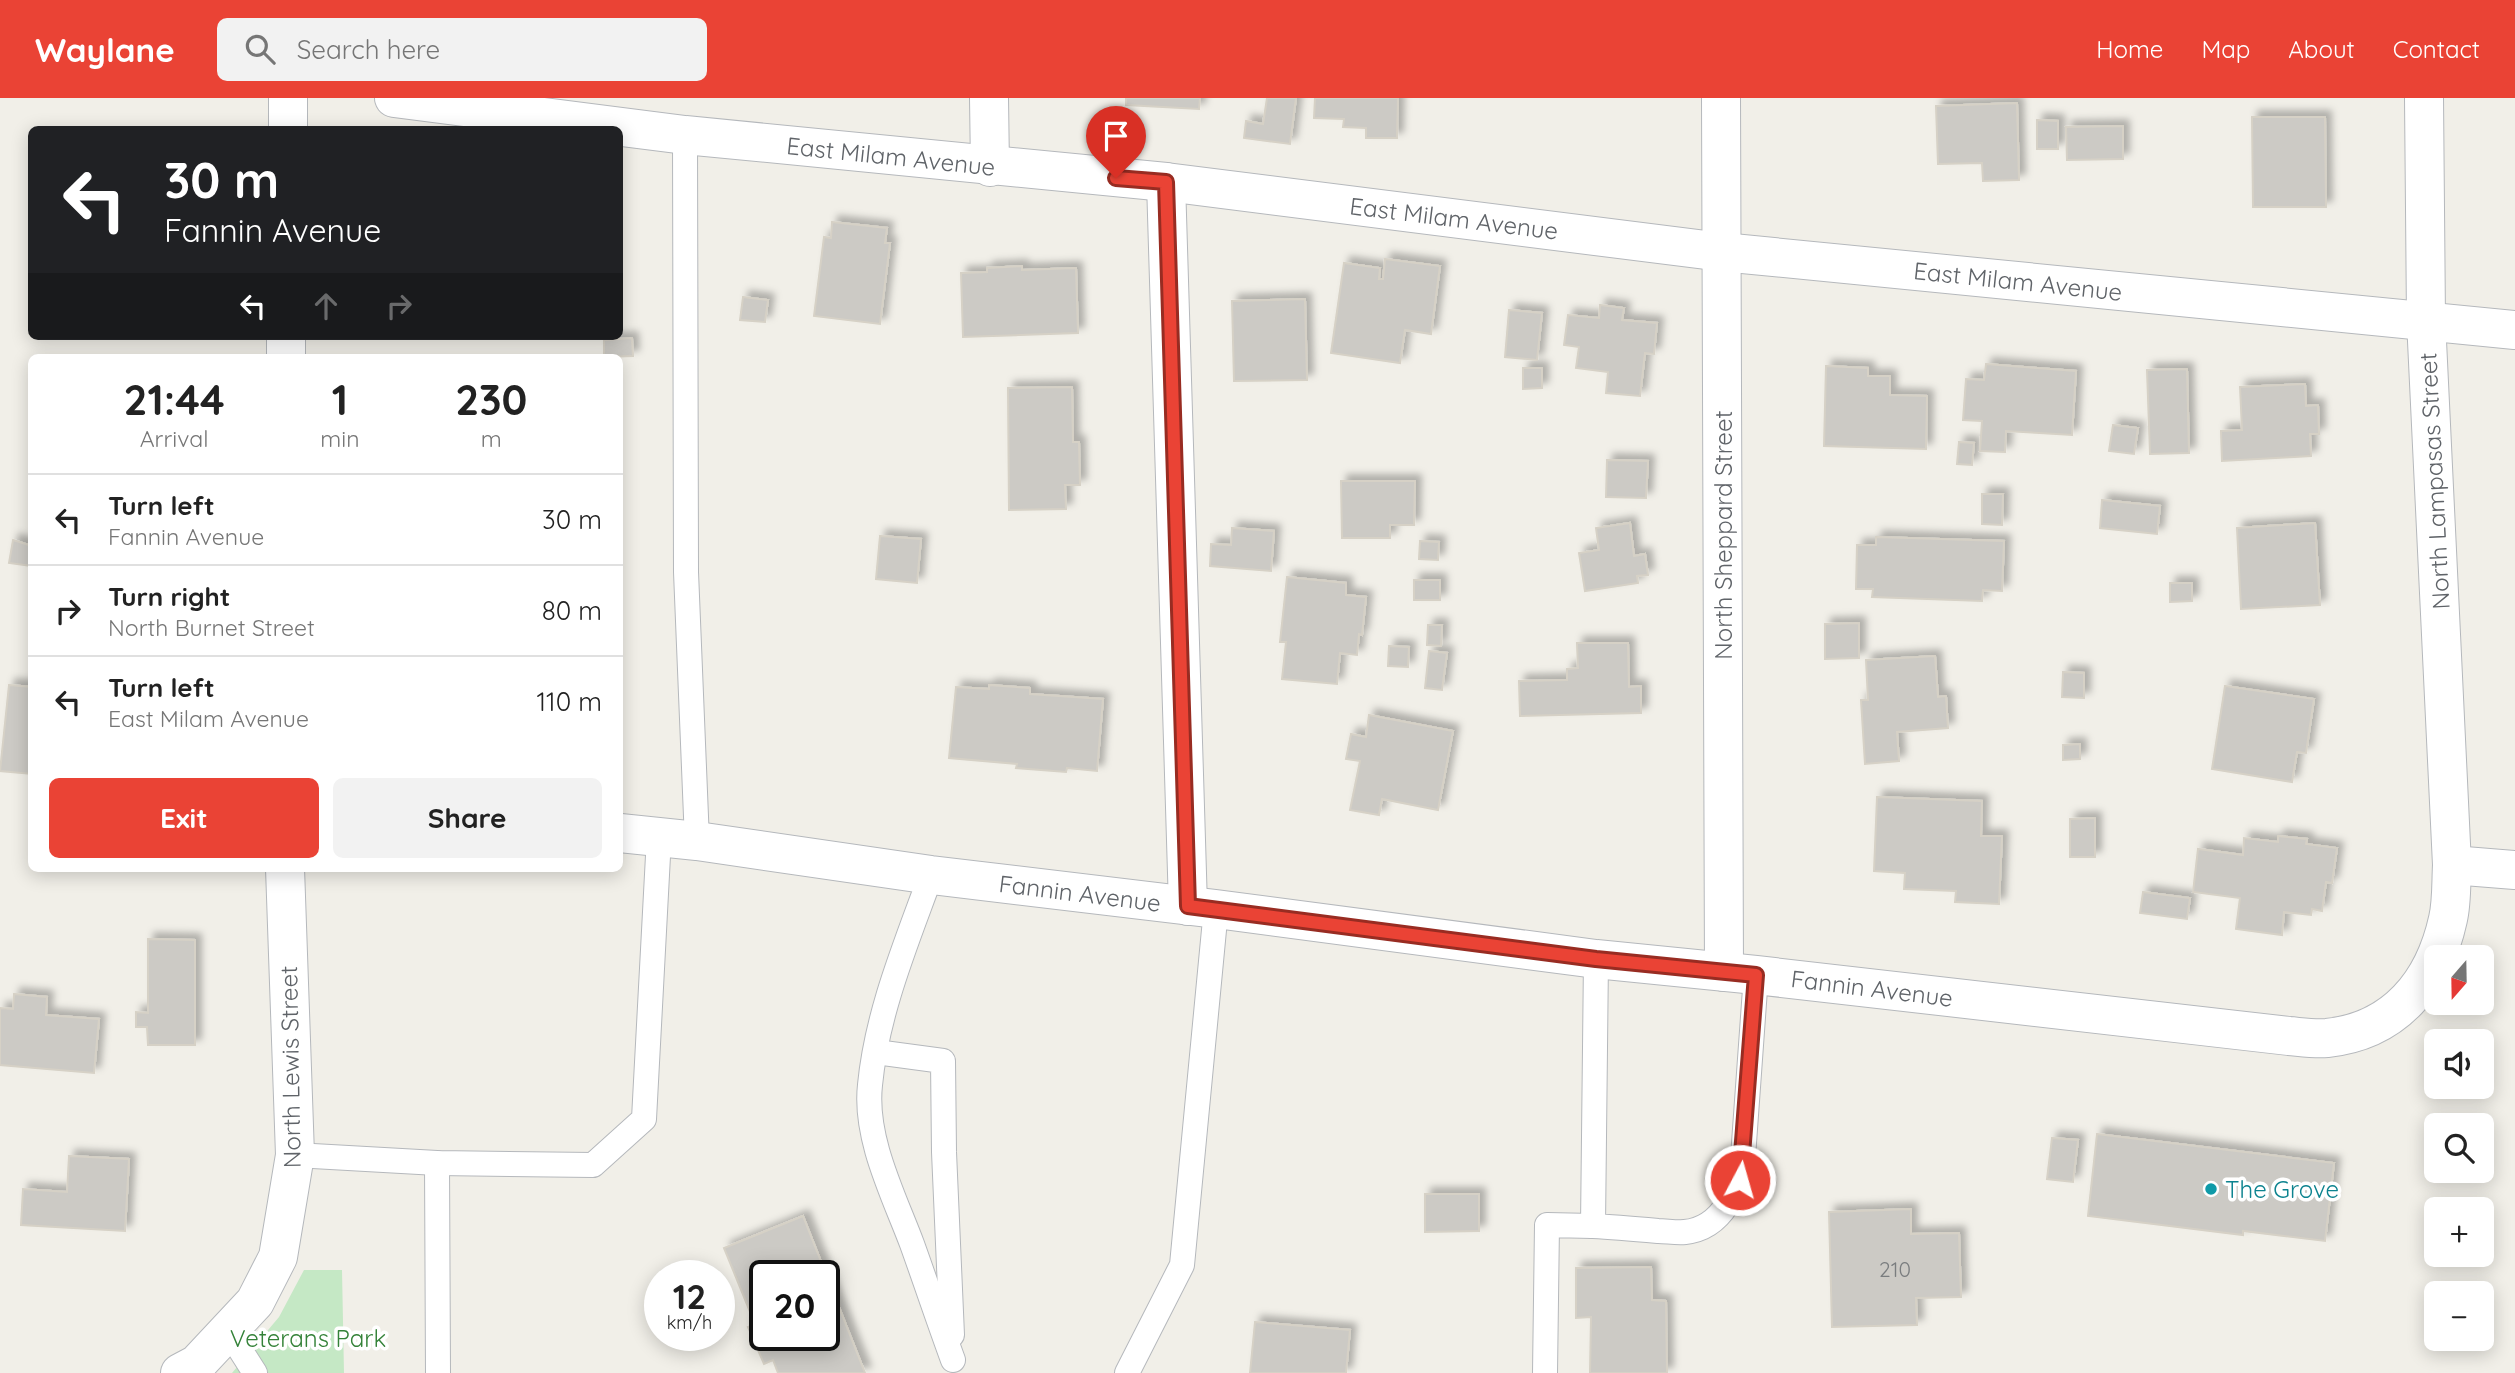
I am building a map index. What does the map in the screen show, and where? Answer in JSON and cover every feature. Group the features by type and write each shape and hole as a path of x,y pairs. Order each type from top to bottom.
{"street":[{"path":"288,98 288,126"},
{"name":"East Milam Avenue","path":"394,98 614,126"},
{"path":"989,98 990,167"},
{"name":"North Sheppard Street","path":"1721,98 1722,252 1740,973"},
{"name":"North Lampasas Street","path":"2424,98 2426,320 2452,865"},
{"name":"East Milam Avenue","path":"623,127 990,167 1166,182 1722,252 2515,330"},
{"path":"1166,182 1202,907"},
{"name":"Fannin Avenue","path":"623,833 1596,959 2325,1038 2353,1033 2374,1025 2412,997 2428,974 2449,917 2452,865"},
{"path":"2452,865 2515,870"},
{"name":"North Lewis Street","path":"189,1368 229,1332 255,1302 278,1257 295,1155 285,872"}],"lane":[{"path":"685,135 686,572 697,841"},
{"path":"295,1155 437,1163 593,1165 644,1119 659,837"},
{"path":"876,1052 943,1061 953,1360 877,1150 869,1086 876,1052 890,988 931,875"},
{"path":"1127,1373 1182,1265 1202,907"},
{"path":"1593,1226 1596,959"},
{"path":"1545,1373 1547,1225 1685,1232 1703,1227 1731,1200 1740,1180 1744,1157 1740,973"},
{"path":"437,1163 438,1373"},
{"path":"229,1332 255,1373"}],"green space":[{"name":"Veterans Park","path":"304,1270 342,1270 344,1373 232,1373 279,1317"}],"building":[{"path":"1126,98 1200,98 1199,109 1126,105"},
{"path":"1267,98 1296,98 1290,144 1244,138 1246,121 1263,124"},
{"path":"1315,98 1398,98 1397,138 1366,138 1366,128 1343,127 1344,119 1314,118"},
{"path":"2017,103 2019,180 1983,181 1982,163 1938,164 1936,106"},
{"path":"2252,117 2325,117 2326,207 2253,207"},
{"path":"2037,120 2058,121 2058,149 2037,149"},
{"path":"2123,126 2123,159 2067,160 2066,127"},
{"path":"832,222 887,228 885,243 890,243 880,324 814,316 824,237 831,238"},
{"path":"1385,259 1440,266 1431,334 1405,330 1400,363 1331,353 1344,263 1380,268 1379,279 1383,279"},
{"path":"1022,266 1022,270 1076,268 1078,333 963,337 961,273"},
{"path":"743,297 768,300 765,322 740,320"},
{"path":"1305,299 1307,380 1234,381 1232,301"},
{"path":"1600,305 1624,308 1622,320 1657,323 1654,354 1645,353 1640,396 1606,393 1608,372 1576,368 1579,347 1564,345 1568,315 1599,318"},
{"path":"1509,310 1542,313 1537,360 1505,357"},
{"path":"632,338 633,356 604,354 604,340"},
{"path":"1986,364 2076,371 2072,435 2006,431 2005,452 1980,451 1982,421 1963,420 1966,379 1984,380"},
{"path":"1826,366 1868,368 1868,376 1890,376 1890,395 1927,396 1926,449 1824,446"},
{"path":"1523,368 1542,368 1542,388 1523,389"},
{"path":"2187,369 2189,453 2150,454 2147,370"},
{"path":"2305,384 2306,406 2318,405 2319,434 2310,434 2311,456 2222,461 2221,431 2242,430 2240,387"},
{"path":"1072,387 1073,442 1079,442 1080,485 1065,485 1066,509 1009,510 1008,388"},
{"path":"2113,425 2138,428 2134,454 2109,451"},
{"path":"1959,442 1974,443 1972,465 1957,464"},
{"path":"1607,460 1648,461 1646,498 1606,497"},
{"path":"1341,481 1415,481 1414,525 1390,525 1390,538 1342,538"},
{"path":"1982,494 2003,494 2002,525 1982,524"},
{"path":"2102,500 2160,506 2157,534 2100,528"},
{"path":"1630,523 1634,556 1645,554 1648,575 1637,576 1638,583 1585,591 1579,553 1599,550 1596,528"},
{"path":"2315,523 2320,605 2241,609 2237,528"},
{"path":"1232,528 1274,531 1271,571 1210,566 1211,544 1231,545"},
{"path":"880,536 921,539 917,583 876,579"},
{"path":"1876,537 2004,541 2002,591 1983,590 1982,601 1872,597 1873,589 1856,589 1857,545 1876,545"},
{"path":"13,540 28,545 28,565 9,563"},
{"path":"1420,541 1439,542 1438,560 1419,559"},
{"path":"1287,577 1346,583 1346,595 1366,597 1357,655 1340,653 1337,684 1282,679 1286,642 1280,642"},
{"path":"1414,580 1440,580 1440,600 1414,600"},
{"path":"2170,583 2192,583 2192,601 2170,602"},
{"path":"1859,623 1859,658 1825,659 1825,624"},
{"path":"1428,625 1442,625 1441,646 1427,645"},
{"path":"1577,643 1628,643 1629,687 1641,686 1641,713 1520,716 1519,681 1567,680 1567,669 1578,668"},
{"path":"1389,646 1409,647 1408,667 1388,666"},
{"path":"1429,651 1447,653 1442,690 1425,688"},
{"path":"1935,656 1938,697 1946,696 1948,728 1897,732 1899,761 1865,764 1861,700 1868,700 1866,660"},
{"path":"2063,672 2084,673 2084,698 2062,697"},
{"path":"9,685 28,687 28,774 0,771"},
{"path":"989,685 1030,688 1030,694 1103,699 1097,771 1067,768 1066,772 1016,768 1017,764 949,758 956,687 989,689"},
{"path":"2225,686 2314,699 2306,753 2297,752 2292,782 2212,769"},
{"path":"1369,715 1453,731 1438,810 1382,799 1379,815 1350,810 1360,761 1346,759 1351,734 1366,737"},
{"path":"2080,744 2080,759 2063,760 2063,745"},
{"path":"1877,797 1982,801 1981,836 2002,836 1999,904 1955,902 1956,891 1904,889 1905,873 1874,871"},
{"path":"2095,818 2095,857 2070,857 2070,819"},
{"path":"2278,836 2307,839 2306,844 2337,848 2332,883 2326,882 2322,911 2312,909 2311,915 2284,912 2282,935 2236,929 2240,898 2193,892 2198,849 2243,855 2244,838 2278,842"},
{"path":"2143,892 2190,898 2187,919 2140,913"},
{"path":"148,939 195,940 195,1045 148,1045 147,1027 136,1027 136,1012 148,1013"},
{"path":"14,994 47,997 46,1015 99,1019 94,1073 0,1065 0,1008 13,1009"},
{"name":"The Grove","path":"2097,1134 2334,1163 2325,1241 2243,1231 2243,1235 2088,1216"},
{"path":"2052,1138 2078,1140 2073,1182 2047,1179"},
{"path":"69,1156 129,1159 125,1231 21,1225 23,1189 67,1192"},
{"path":"1425,1194 1479,1194 1479,1231 1425,1232"},
{"path":"1911,1209 1911,1234 1959,1233 1961,1297 1916,1298 1917,1325 1832,1327 1829,1212"},
{"path":"803,1216 820,1260 749,1260 749,1309 735,1275 735,1260 729,1260 724,1248"},
{"path":"1651,1267 1652,1300 1666,1301 1667,1373 1590,1373 1591,1317 1576,1318 1576,1268"},
{"path":"840,1310 865,1373 778,1373 773,1360 764,1364 758,1351 840,1351"},
{"path":"1255,1322 1350,1330 1346,1373 1250,1373"}],"place":[{"name":"The Grove","path":"2211,1189"}],"route":[{"path":"1116,178 1166,182 1188,906 1596,959 1756,975 1744,1157 1740,1180"}]}
